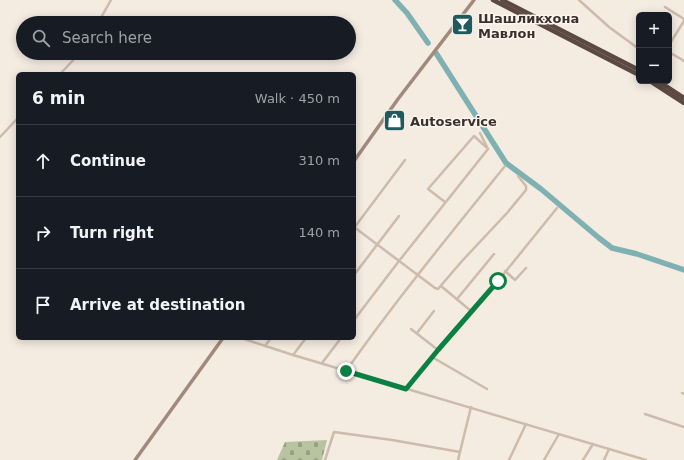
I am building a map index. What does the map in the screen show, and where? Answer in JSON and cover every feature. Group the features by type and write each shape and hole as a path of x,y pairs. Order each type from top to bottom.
{"highway":[{"path":"493,0 636,73"},
{"path":"502,0 636,68"},
{"path":"655,84 684,103"},
{"path":"663,84 684,98"}],"main road":[{"path":"356,157 474,0"},
{"path":"135,460 222,340"}],"street":[{"path":"102,16 111,0"},
{"path":"579,0 609,27 638,48"},
{"path":"665,7 684,20 672,40"},
{"path":"672,54 684,61"},
{"path":"62,72 73,60"},
{"path":"0,137 16,120"},
{"path":"480,133 488,148"},
{"path":"445,202 428,189 474,136 488,148"},
{"path":"356,317 488,148"},
{"path":"356,225 405,160"},
{"path":"346,371 375,330 506,166"},
{"path":"356,229 418,276 438,289 526,190 526,186 518,176"},
{"path":"406,389 558,208"},
{"path":"356,272 399,216"},
{"path":"457,299 494,254"},
{"path":"505,271 516,280 526,268"},
{"path":"441,286 471,311"},
{"path":"417,333 434,311"},
{"path":"411,329 438,350"},
{"path":"247,340 646,460"},
{"path":"265,346 270,340"},
{"path":"293,355 304,340"},
{"path":"322,363 339,340"},
{"path":"432,357 487,389"},
{"path":"458,460 471,408"},
{"path":"645,414 684,428"},
{"path":"509,460 526,424"},
{"path":"326,460 334,432 460,452"},
{"path":"544,460 559,434"},
{"path":"583,460 593,444"},
{"path":"604,460 609,449"}],"green space":[{"path":"327,440 322,460 277,460 285,442"}],"waterway":[{"path":"395,0 407,13 428,43"},
{"path":"436,53 506,163 541,189 612,248 637,254 684,270"}],"place":[{"name":"Шашликхона Мавлон","path":"462,25"},
{"name":"Autoservice","path":"395,121"}],"route":[{"path":"346,371 406,389 498,281"}]}
